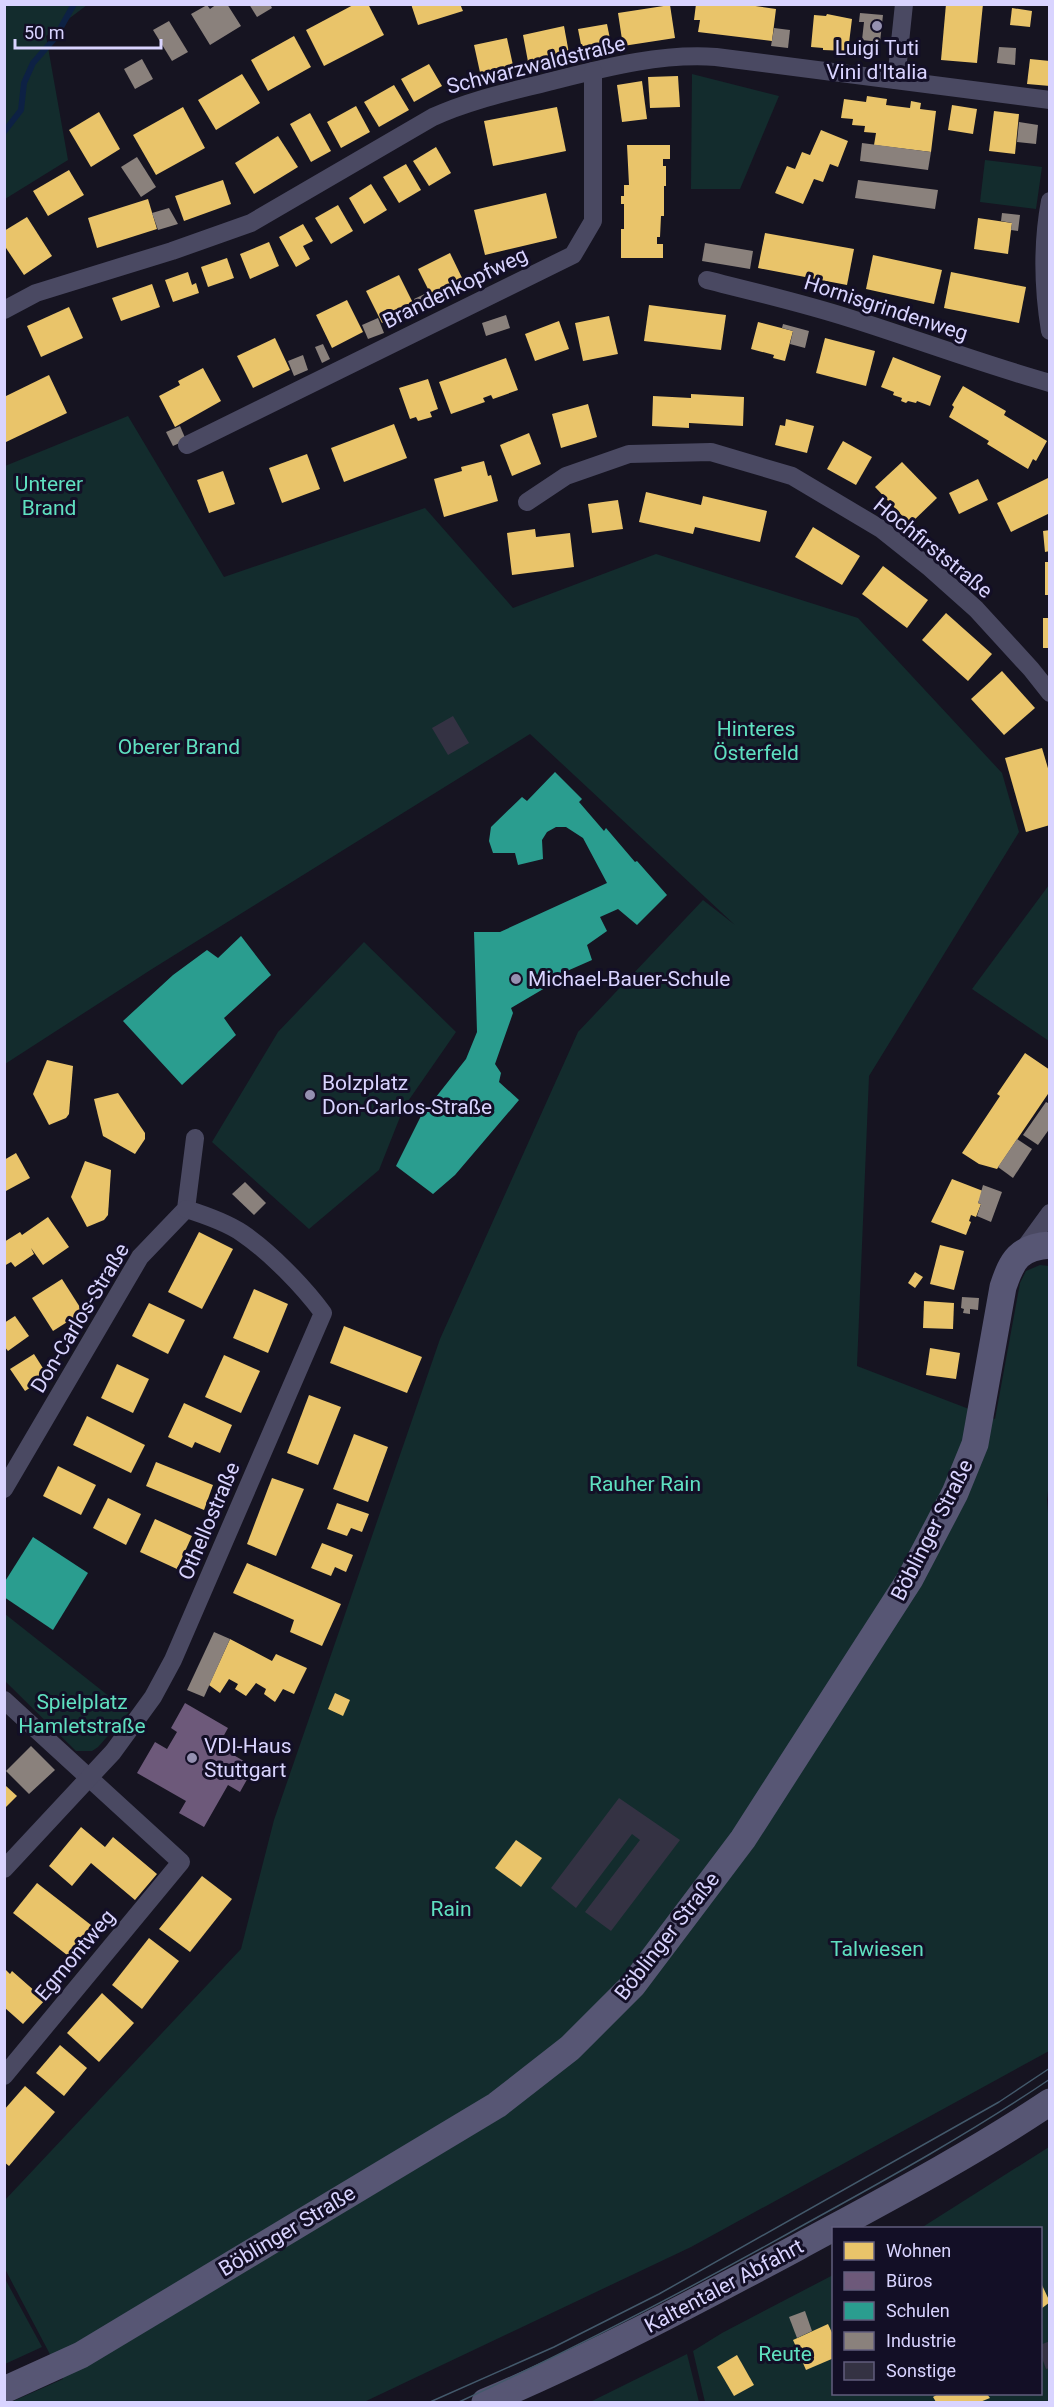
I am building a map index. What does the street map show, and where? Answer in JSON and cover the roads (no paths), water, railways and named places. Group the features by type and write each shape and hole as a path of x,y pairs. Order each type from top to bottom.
{"main road":[{"path":"1021,1252 1050,1245"},
{"name":"Böblinger Straße","path":"4,2390 81,2355 497,2105 570,2048 633,1985 743,1839 915,1570 955,1493 975,1444 1003,1287 1010,1266 1021,1252"},
{"name":"Kaltentaler Abfahrt","path":"835,2227 1014,2126 1050,2102"},
{"name":"Kaltentaler Abfahrt","path":"485,2403 681,2310 832,2229"}],"street":[{"path":"896,80 904,4"},
{"name":"Schwarzwaldstraße","path":"4,310 36,293 172,251 252,223 433,117 453,108 593,71 663,57 686,55 1050,100"},
{"name":"Brandenkopfweg","path":"187,445 573,255 593,221 593,71"},
{"path":"1050,201 1045,232 1044,268 1050,331"},
{"name":"Hornisgrindenweg","path":"707,280 849,318 990,366 1050,383"},
{"name":"Hochfirststraße","path":"527,502 566,476 629,454 711,452 792,476 882,529 930,568 976,609 1050,693"},
{"path":"186,1209 195,1138"},
{"name":"Don-Carlos-Straße","path":"4,1489 140,1257 186,1209"},
{"name":"Othellostraße","path":"4,1869 113,1752 153,1697 173,1660 323,1313 306,1289 242,1233 211,1217 186,1209"},
{"path":"1021,1252 1050,1213"},
{"path":"4,1700 88,1778"},
{"name":"Egmontweg","path":"4,2076 181,1862 88,1778"}],"waterway":[{"path":"4,132 21,110 24,83 33,63 55,38 74,4"}],"tram line":[{"path":"430,2402 554,2347 659,2294 999,2102 1050,2068"},
{"path":"459,2402 591,2338 764,2247 930,2154 991,2118 1050,2079"}],"place":[{"name":"Luigi Tuti Vini d'Italia","path":"877,26"},
{"name":"Michael-Bauer-Schule","path":"516,979"},
{"name":"Bolzplatz Don-Carlos-Straße","path":"310,1095"},
{"name":"VDI-Haus Stuttgart","path":"192,1758"}],"park label":[{"name":"Unterer Brand","path":"49,496"},
{"name":"Hinteres Österfeld","path":"756,741"},
{"name":"Oberer Brand","path":"179,747"},
{"name":"Rauher Rain","path":"645,1484"},
{"name":"Spielplatz Hamletstraße","path":"82,1714"},
{"name":"Rain","path":"451,1909"},
{"name":"Talwiesen","path":"877,1949"},
{"name":"Reute","path":"785,2354"}]}
